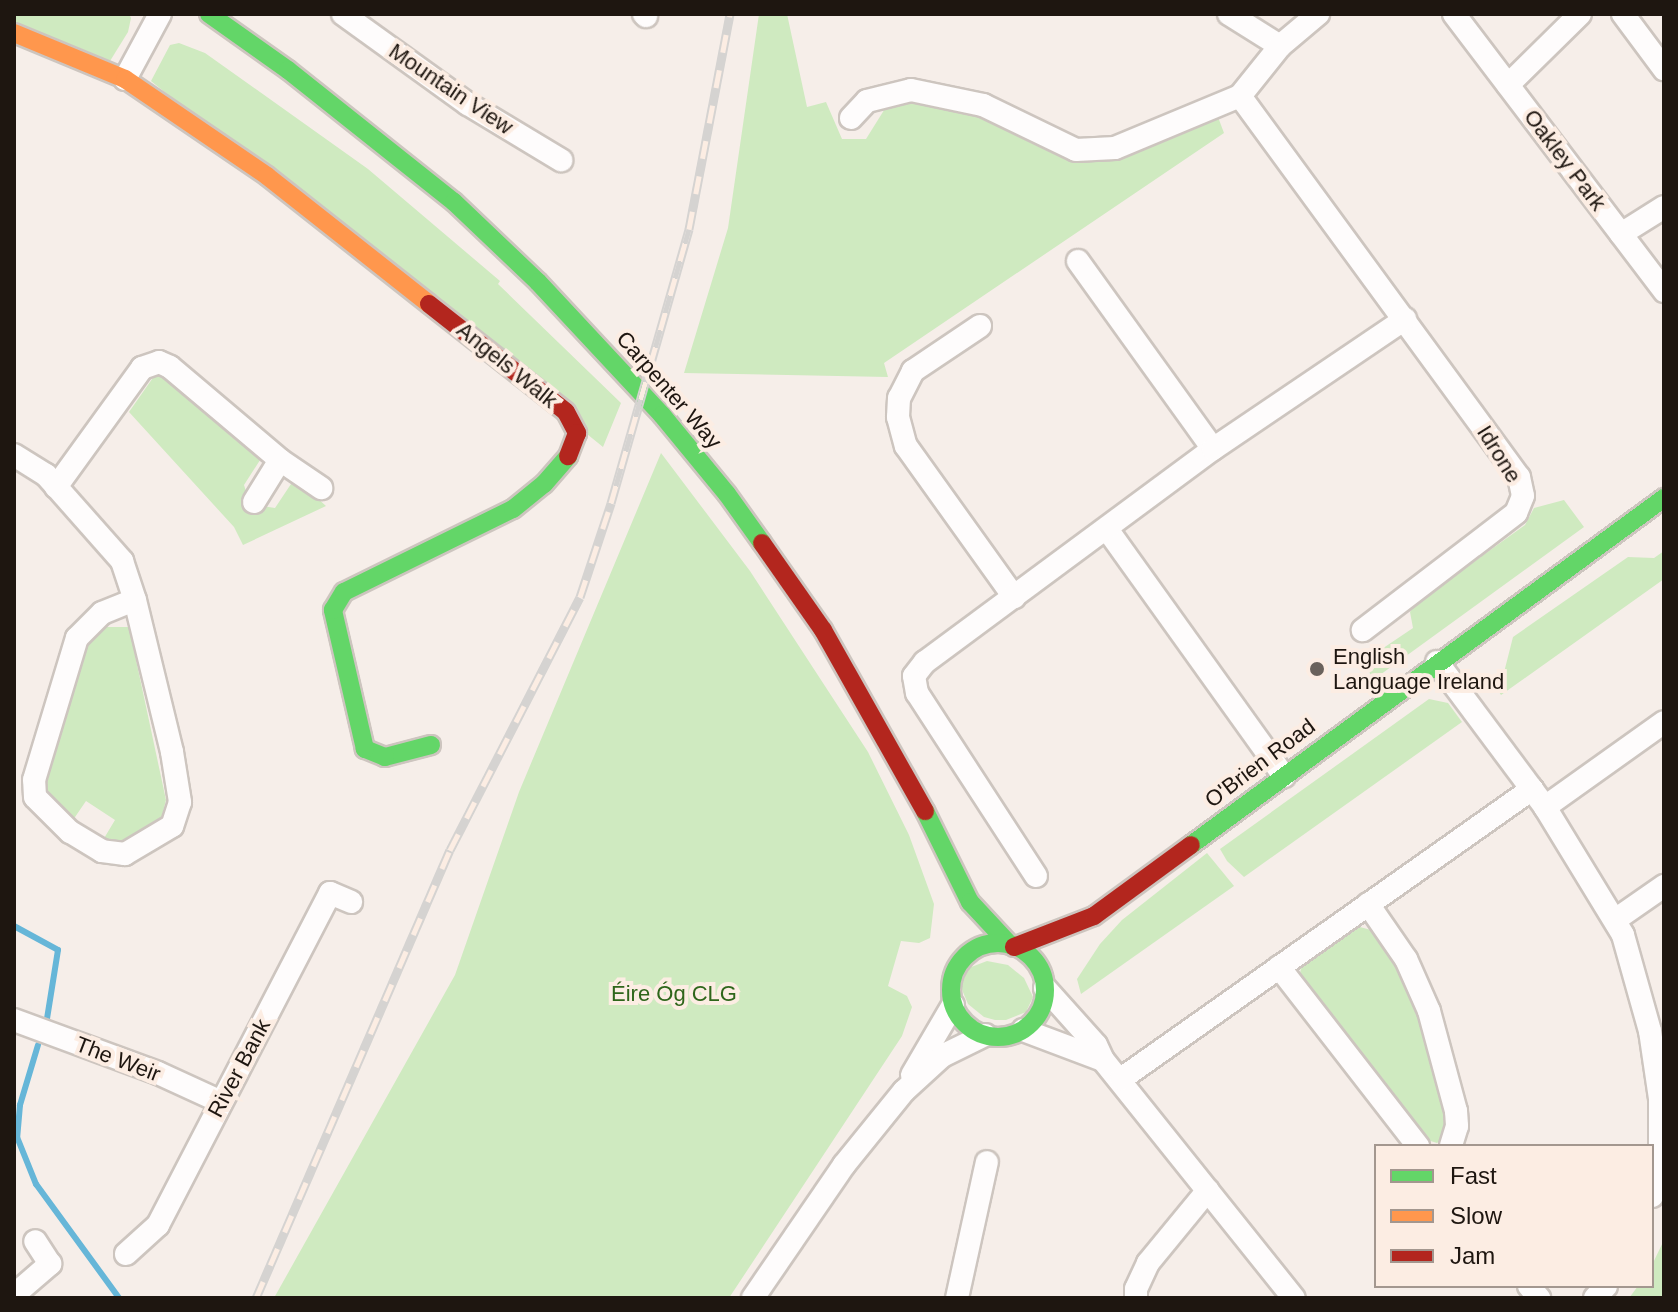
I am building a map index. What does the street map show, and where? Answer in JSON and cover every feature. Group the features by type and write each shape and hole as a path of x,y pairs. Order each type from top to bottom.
{"street":[{"path":"125,79 160,14"},
{"name":"Carpenter Way","path":"209,14 288,70 454,202 538,282 662,415 727,494 823,630 880,726 970,902 1012,946"},
{"name":"Mountain View","path":"343,14 468,104 561,160"},
{"path":"1229,14 1289,39"},
{"path":"851,118 867,101 911,90 983,105 1076,150 1115,148 1240,96 1289,39 1318,14"},
{"name":"Oakley Park","path":"1454,14 1664,291"},
{"path":"1508,85 1580,14"},
{"path":"1623,14 1664,69"},
{"name":"Angels Walk","path":"14,33 125,79 267,176 370,254 566,412 577,433 568,455 544,484 513,509 344,592 333,610 365,749 385,757 431,745"},
{"name":"Idrone","path":"1240,96 1519,477 1523,496 1516,513 1363,630"},
{"path":"1621,234 1664,207"},
{"path":"1078,261 1213,449"},
{"path":"1036,876 917,693 914,676 925,662 1213,449 1405,319"},
{"path":"980,326 913,371 899,398 898,417 906,446 1014,597"},
{"path":"56,487 142,368 159,362 170,367 280,460 321,488"},
{"path":"14,455 46,475 122,561 135,600 172,752 180,802 172,826 125,854 102,851 70,832 35,797 34,780 77,638 102,613 135,600"},
{"path":"254,502 280,460"},
{"name":"O'Brien Road","path":"1012,946 1094,916 1664,498"},
{"path":"1107,529 1284,776"},
{"path":"1437,662 1545,807 1615,920 1629,953 1659,1053 1660,1164 1654,1188"},
{"path":"1545,807 1664,722"},
{"path":"1121,1079 1532,789"},
{"path":"1615,920 1664,886"},
{"name":"River Bank","path":"126,1254 158,1225 330,893 351,902"},
{"path":"970,902 959,964 952,980 953,1005 965,1024 985,1035 1004,1037 1023,1030 1039,1012 1044,986"},
{"path":"1368,904 1406,959 1429,1011 1456,1111 1457,1126 1452,1144"},
{"name":"O'Brien Road","path":"1044,986 1078,924"},
{"path":"959,964 976,949 1012,946 1034,961 1044,986 1096,1045 1103,1060 1294,1298"},
{"path":"1279,967 1416,1144"},
{"path":"904,1091 953,1005"},
{"name":"The Weir","path":"14,1020 158,1073 221,1102"},
{"path":"1023,1030 1103,1060"},
{"path":"753,1298 844,1165 904,1091 942,1056 985,1035"},
{"path":"957,1298 987,1162"},
{"path":"1136,1298 1136,1289 1148,1263 1208,1190"},
{"path":"14,1295 50,1264 35,1241"}],"green space":[{"path":"14,14 129,14 131,18 128,32 110,61 14,23"},
{"path":"759,14 787,14 807,107 826,102 842,139 866,139 891,99 905,97 982,114 1078,157 1103,160 1218,117 1224,133 884,363 888,377 684,373 728,228"},
{"path":"179,43 205,53 368,169 500,281 498,284 621,403 603,447 151,81 170,45"},
{"path":"157,372 172,380 262,457 244,485 250,504 275,508 295,478 326,506 243,545 234,527 129,412"},
{"name":"Éire Óg CLG","path":"661,453 750,571 868,752 909,835 934,904 930,938 919,943 901,941 888,986 907,996 912,1007 902,1036 729,1298 274,1298 455,975 519,792"},
{"path":"1564,500 1584,527 1373,680 1364,661 1413,628 1410,612 1414,605 1525,525 1534,508"},
{"path":"1664,551 1664,579 1501,695 1499,692 1513,637 1628,557 1654,558"},
{"path":"101,627 129,627 166,800 161,820 121,842 103,840 115,820 86,801 73,820 38,786 83,638"},
{"path":"1429,699 1448,703 1462,722 1244,877 1227,861 1220,849"},
{"path":"1207,853 1234,886 1081,994 1077,979 1100,944 1122,920"},
{"path":"1356,926 1375,931 1382,940 1412,993 1426,1028 1449,1113 1443,1139 1437,1143 1424,1139 1309,992 1300,974 1302,962"},
{"path":"987,961 1008,965 1024,978 1033,997 1026,1012 1006,1020 995,1020 984,1017 968,1004 960,985 961,977 966,969"},
{"path":"1664,1240 1664,1298 1629,1298 1636,1288 1654,1288 1654,1261"}],"waterway":[{"path":"14,926 58,950 47,1019"},
{"path":"38,1045 20,1105 17,1137 36,1184 119,1298"}],"railway":[{"path":"256,1298 450,850 580,597 611,503 689,229 730,14"}],"traffic: fast":[{"path":"209,14 288,70 454,202 538,282 662,415 727,494 762,543"},
{"path":"431,745 385,757 365,749 333,610 344,592 513,509 544,484 568,456"},
{"path":"1191,845 1664,498"},
{"path":"925,811 970,902 1010,945"},
{"path":"998,943 1016,947 1031,957 1041,972 1045,990 1041,1008 1031,1023 1016,1033 998,1037 980,1033 965,1023 955,1008 951,990 955,972 965,957 980,947 998,943"}],"traffic: slow":[{"path":"14,33 125,79 267,176 429,304"}],"traffic: jam":[{"path":"429,304 566,412 577,433 568,456"},
{"path":"762,543 823,630 925,811"},
{"path":"1014,947 1094,916 1191,845"}],"place":[{"name":"English Language Ireland","path":"1317,669"}]}
